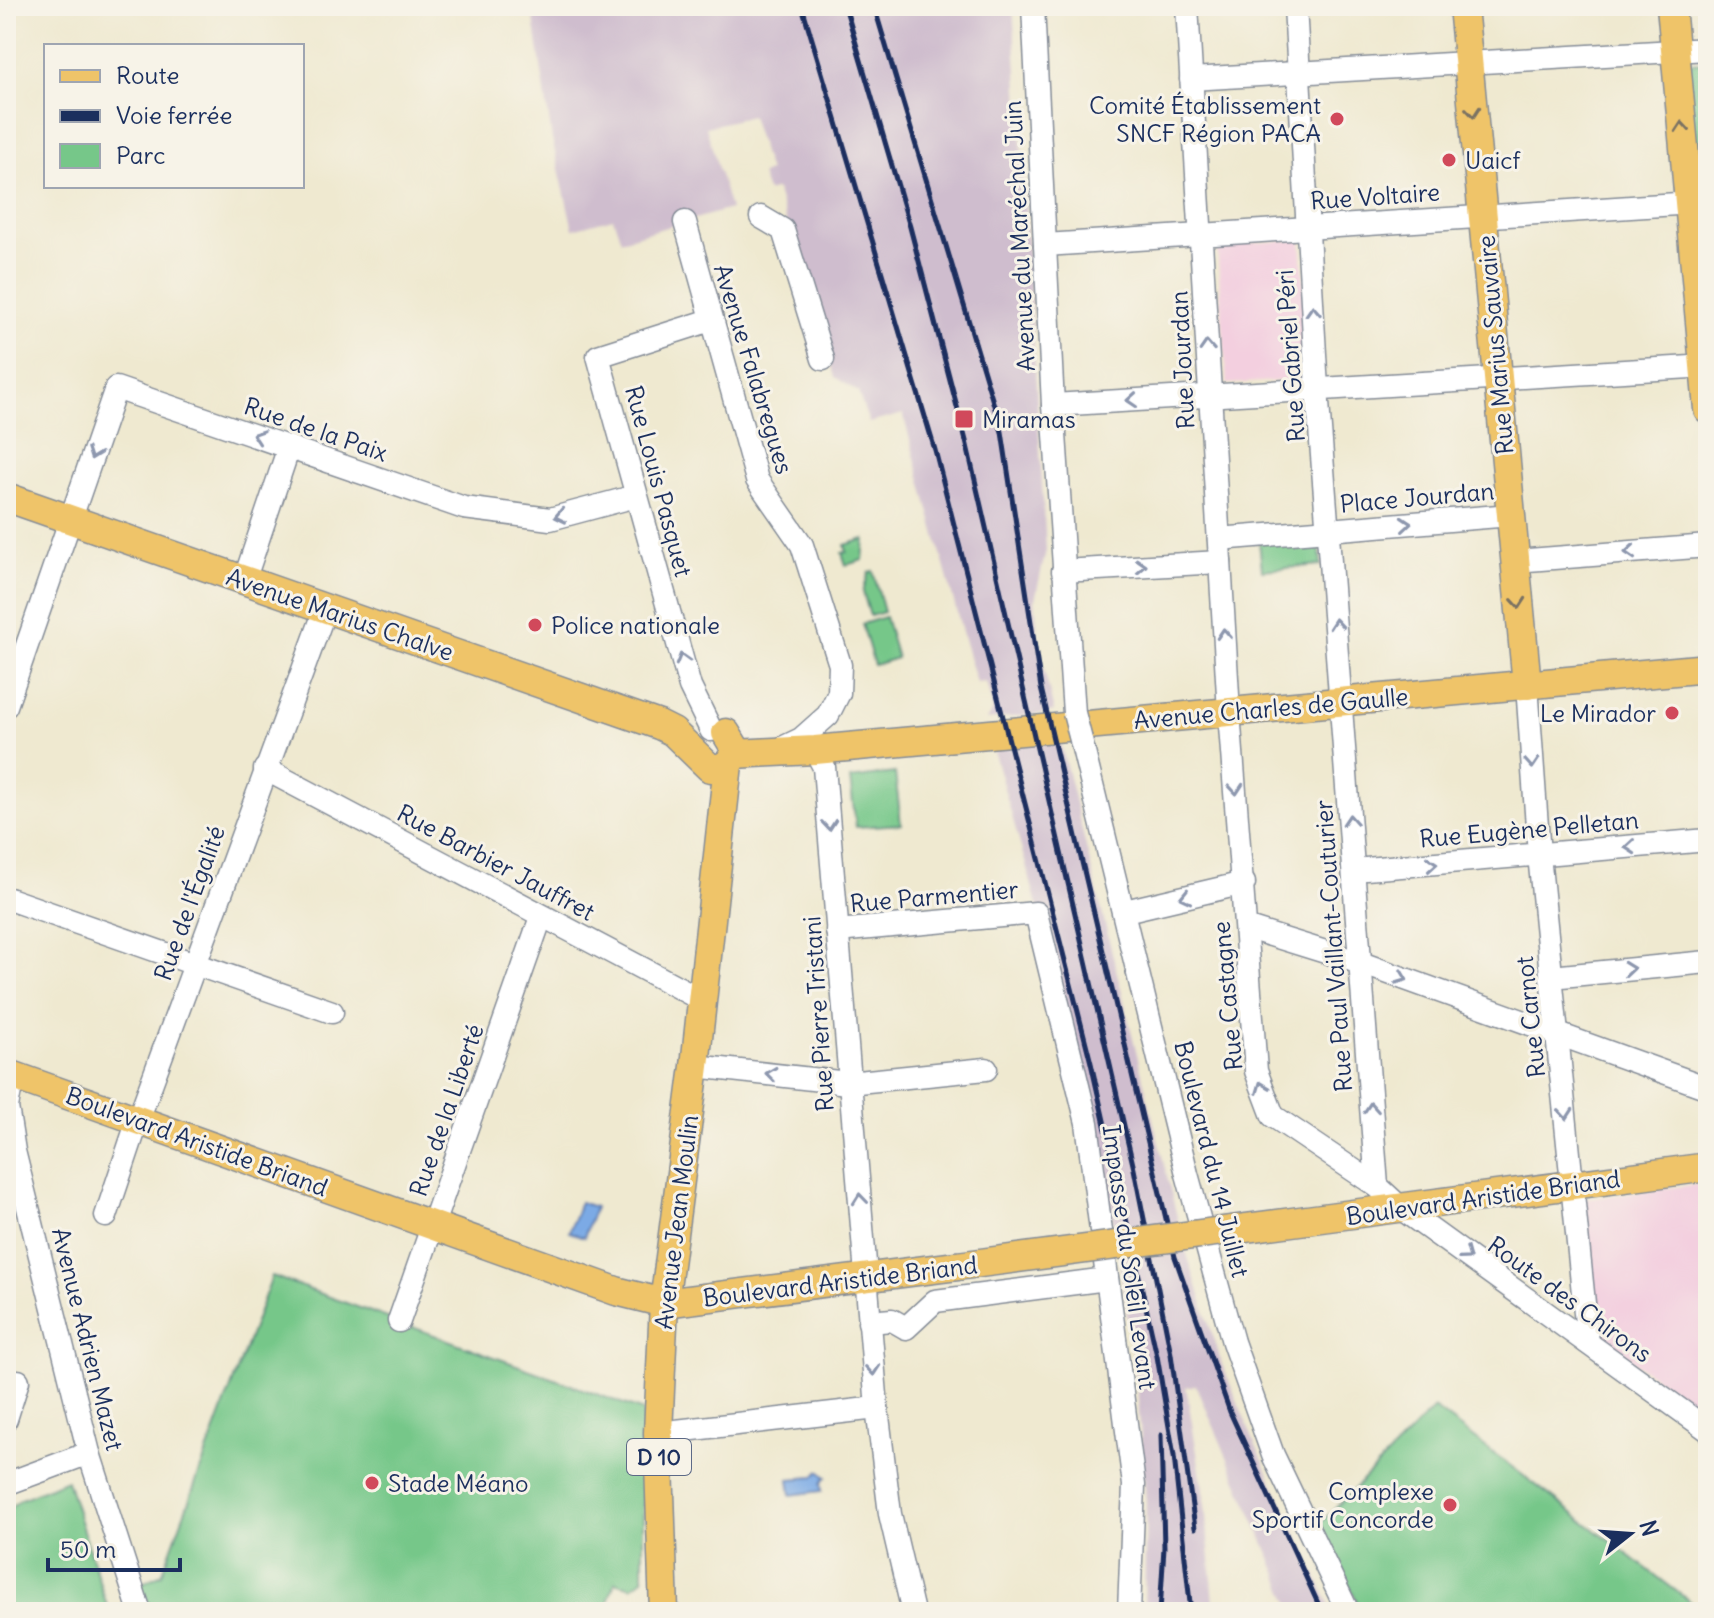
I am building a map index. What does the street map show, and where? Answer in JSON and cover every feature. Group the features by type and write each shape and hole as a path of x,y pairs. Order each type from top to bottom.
{"main road":[{"name":"Rue Marius Sauvaire","path":"1463,6 1527,685"},
{"path":"1671,6 1699,202 1708,409"},
{"name":"Avenue Marius Chalve","path":"6,497 715,748"},
{"name":"Avenue Charles de Gaulle","path":"816,745 1229,712 1708,668"},
{"path":"715,748 816,745"},
{"path":"715,748 772,754 816,745"},
{"name":"Avenue Jean Moulin","path":"664,1612 658,1433 664,1303 695,1066 718,833 715,748"},
{"name":"Boulevard Aristide Briand","path":"9,1074 616,1291 664,1303 1708,1167"}],"street":[{"name":"Avenue du Maréchal Juin","path":"1033,6 1053,405 1073,708"},
{"name":"Rue Jourdan","path":"1187,6 1229,712"},
{"name":"Rue Gabriel Péri","path":"1295,6 1317,389 1342,702"},
{"path":"1191,79 1708,49"},
{"name":"Rue Voltaire","path":"1045,245 1699,202"},
{"path":"761,217 783,230 823,359"},
{"name":"Avenue Falabregues","path":"685,222 757,480 802,545 840,665 840,685 835,703 823,721 816,745"},
{"name":"Rue Louis Pasquet","path":"711,320 598,356 690,687 715,748"},
{"path":"1053,405 1706,366"},
{"name":"Rue de la Paix","path":"70,520 116,388 464,508 550,519 636,496"},
{"path":"244,581 289,447"},
{"name":"Place Jourdan","path":"1219,539 1511,515"},
{"path":"6,706 70,520"},
{"path":"1515,561 1708,546"},
{"path":"1063,571 1220,562"},
{"name":"Rue de l'Égalité","path":"106,1216 195,962 325,610"},
{"name":"Rue Carnot","path":"1527,685 1539,855 1588,1343"},
{"name":"Rue Paul Vaillant-Couturier","path":"1342,702 1377,1186"},
{"name":"Boulevard du 14 Juillet","path":"1073,708 1187,1174 1233,1342 1273,1455 1348,1612"},
{"name":"Rue Castagne","path":"1229,712 1248,928 1256,1071 1273,1116 1377,1186 1402,1209"},
{"name":"Rue Pierre Tristani","path":"816,745 824,767 877,1408 890,1514 913,1612"},
{"name":"Rue Barbier Jauffret","path":"265,769 702,1000"},
{"name":"Rue Eugène Pelletan","path":"1354,870 1708,840"},
{"path":"1125,911 1244,883"},
{"path":"6,898 332,1012"},
{"name":"Rue Parmentier","path":"837,931 1036,913"},
{"name":"Impasse du Soleil Levant","path":"1036,913 1087,1123 1134,1485 1129,1612"},
{"name":"Rue de la Liberté","path":"399,1321 541,917"},
{"path":"1248,928 1361,963 1558,1037 1708,1088"},
{"path":"1551,977 1708,962"},
{"path":"695,1066 848,1083 986,1069"},
{"name":"Avenue Adrien Mazet","path":"9,1074 7,1107 10,1152 89,1453 140,1612"},
{"name":"Route des Chirons","path":"1402,1209 1708,1430"},
{"path":"869,1322 892,1320 906,1328 935,1301 1107,1279"},
{"path":"6,1419 18,1381"},
{"path":"658,1433 877,1408"},
{"path":"6,1484 89,1453"}],"shaded area":[{"path":"532,6 1013,6 1046,550 1035,599 1038,643 1054,712 986,720 993,711 986,682 976,683 903,414 869,423 858,392 835,377 776,189 767,192 761,175 769,172 751,116 706,127 730,209 621,240 613,218 573,229 552,139"},
{"path":"1301,240 1310,379 1227,384 1217,245"},
{"path":"1059,737 1179,1225 1116,1233 1047,939 992,746"},
{"path":"1708,1183 1708,1414 1595,1335 1582,1200"},
{"path":"1185,1248 1221,1362 1255,1444 1333,1612 1294,1612 1196,1385 1186,1387 1204,1495 1215,1612 1144,1612 1146,1502 1137,1386 1119,1256"}],"green space":[{"path":"1708,62 1708,188 1698,189 1686,63"},
{"path":"1319,537 1321,565 1262,570 1259,541"},
{"path":"865,539 863,560 846,565 842,553 847,552 845,545"},
{"path":"873,571 884,612 870,616 863,592 869,572"},
{"path":"885,617 897,658 874,665 862,624"},
{"path":"895,773 901,824 856,827 850,779"},
{"path":"272,1276 643,1411 643,1579 632,1587 615,1582 605,1610 609,1612 152,1612 140,1584 162,1574"},
{"name":"Complexe Sportif Concorde","path":"1434,1408 1704,1612 1362,1612 1320,1524"},
{"path":"67,1480 109,1612 6,1612 6,1511 21,1499"}],"water":[{"path":"580,1202 595,1207 584,1237 569,1232"},
{"path":"819,1471 826,1477 821,1483 822,1491 791,1495 789,1479 814,1477"}],"railway":[{"path":"802,6 935,450 1091,1063 1157,1356 1174,1456 1191,1612"},
{"path":"845,6 910,227 966,441 1134,1169 1171,1354 1195,1528"},
{"path":"874,6 1002,432 1041,688 1175,1257 1230,1412 1322,1612"},
{"path":"1160,1612 1164,1547 1161,1435"}],"place":[{"name":"Comité Établissement SNCF Région PACA","path":"1337,119"},
{"name":"Uaicf","path":"1449,160"},
{"name":"Miramas","path":"964,419"},
{"name":"Police nationale","path":"535,625"},
{"name":"Le Mirador","path":"1672,713"},
{"name":"Stade Méano","path":"372,1483"},
{"name":"Complexe Sportif Concorde","path":"1450,1505"}]}
